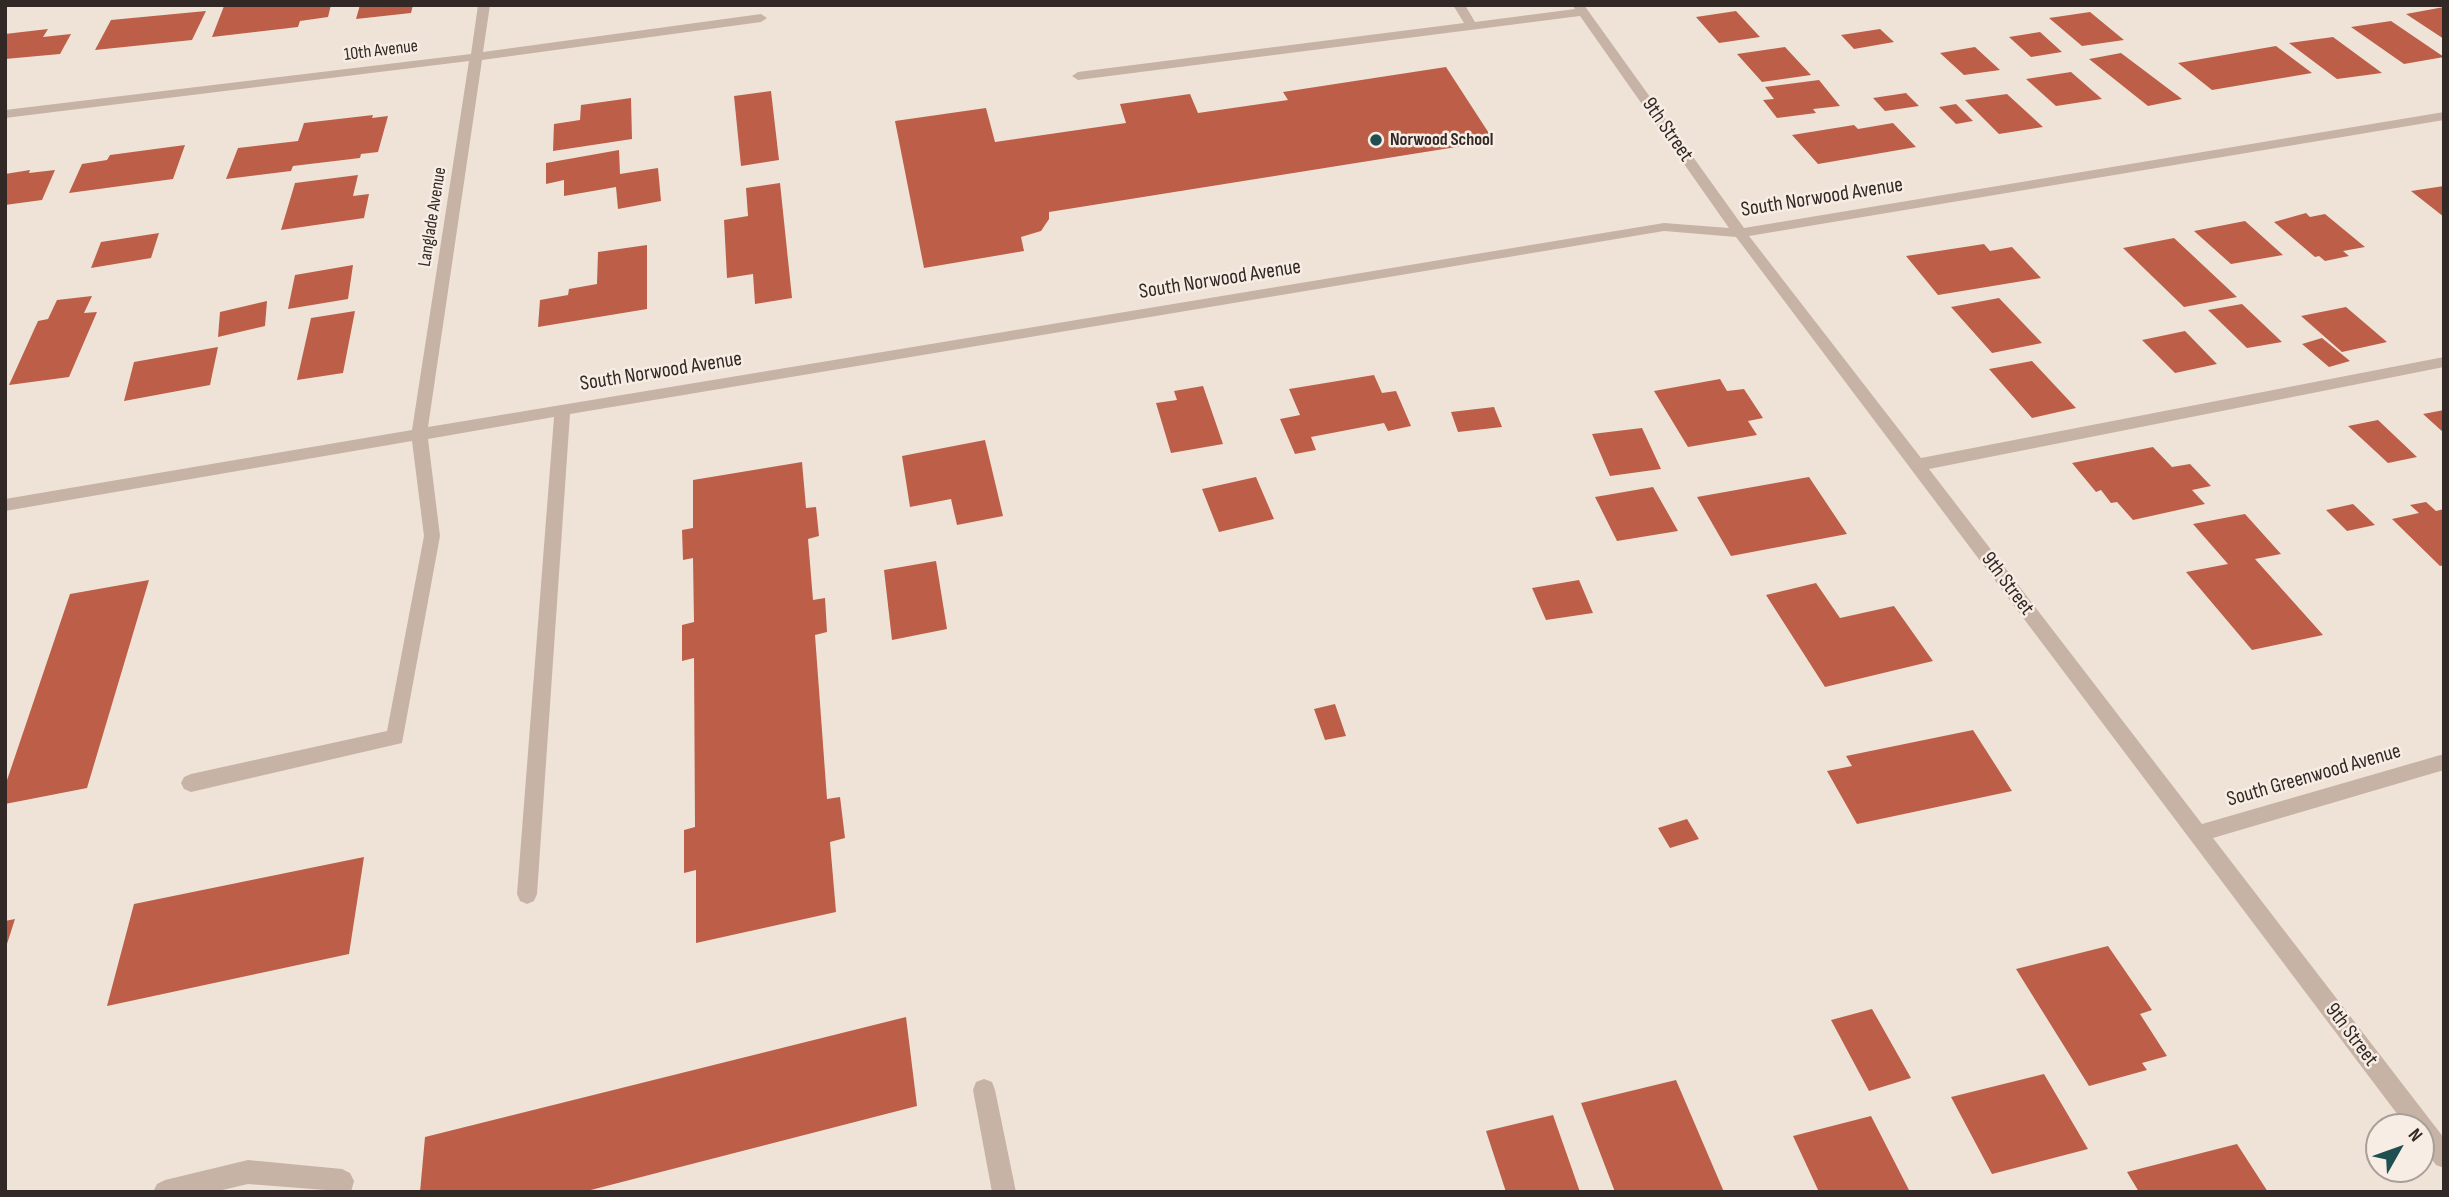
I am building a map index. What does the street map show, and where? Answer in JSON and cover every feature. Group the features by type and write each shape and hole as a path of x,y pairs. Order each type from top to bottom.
{"street":[{"name":"Langlade Avenue","path":"191,783 395,737 432,536 419,434 485,5"},
{"path":"1459,5 1472,26"},
{"path":"1078,76 1472,26 1580,8"},
{"name":"9th Street","path":"1580,8 1740,233 2444,1157"},
{"name":"10th Avenue","path":"5,114 476,57 761,18"},
{"name":"South Norwood Avenue","path":"5,505 1664,227 1740,233 2444,116"},
{"path":"1916,465 2444,362"},
{"path":"527,894 562,410"},
{"name":"South Greenwood Avenue","path":"2197,834 2444,762"},
{"path":"984,1090 1004,1192"},
{"path":"165,1192 247,1172 342,1181 340,1192"}],"building":[{"path":"331,5 328,17 300,21 298,27 212,37 224,6"},
{"path":"360,5 413,5 411,13 356,19"},
{"path":"2444,7 2444,39 2406,14"},
{"path":"206,11 192,40 95,50 111,20"},
{"path":"1736,11 1760,37 1719,43 1696,17"},
{"path":"2090,12 2124,40 2082,46 2049,18"},
{"path":"2391,21 2444,57 2404,64 2351,27"},
{"path":"48,29 43,37 71,34 60,54 5,59 5,34"},
{"path":"1880,29 1894,42 1854,49 1841,35"},
{"path":"2040,32 2062,52 2031,57 2009,37"},
{"path":"2333,37 2382,73 2337,79 2289,43"},
{"path":"2276,46 2312,73 2212,90 2178,63"},
{"path":"1785,47 1811,75 1762,82 1737,54"},
{"path":"1975,47 2000,70 1964,75 1940,53"},
{"path":"2121,53 2182,99 2148,106 2089,59"},
{"path":"1446,67 1494,141 1049,212 1049,219 1041,231 1021,237 1024,251 924,268 895,121 986,108 995,142 1126,123 1120,104 1190,94 1198,113 1288,100 1283,92"},
{"path":"2071,72 2102,99 2056,106 2026,79"},
{"path":"1819,80 1840,106 1813,109 1816,113 1777,118 1763,100 1774,99 1765,87"},
{"path":"771,91 779,160 741,166 734,96"},
{"path":"1906,93 1919,106 1885,111 1873,98"},
{"path":"2007,94 2043,127 1999,134 1965,100"},
{"path":"631,98 632,139 553,151 554,124 580,120 581,105"},
{"path":"1956,104 1973,121 1956,124 1939,107"},
{"path":"373,115 372,118 388,116 378,152 361,154 360,158 293,166 291,171 226,179 238,148 298,141 304,123"},
{"path":"1893,123 1916,147 1818,164 1792,135 1854,125 1858,129"},
{"path":"185,145 173,179 69,193 82,164 107,160 110,155"},
{"path":"619,150 620,174 658,168 661,201 618,209 616,187 564,196 564,180 546,184 546,163"},
{"path":"30,170 29,173 55,170 42,200 5,205 5,174"},
{"path":"358,175 353,196 369,194 364,218 281,230 295,183"},
{"path":"780,183 792,298 755,304 753,274 727,278 724,220 748,216 746,188"},
{"path":"2444,186 2444,217 2411,191"},
{"path":"2306,213 2310,217 2325,214 2365,247 2343,251 2349,256 2325,261 2319,256 2315,257 2274,222"},
{"path":"2245,221 2283,255 2231,264 2194,231"},
{"path":"159,233 151,258 91,268 101,242"},
{"path":"2174,238 2237,297 2184,307 2123,248"},
{"path":"1984,244 1990,251 2012,247 2041,278 1938,295 1906,256"},
{"path":"647,245 647,309 538,327 540,300 568,295 569,289 597,284 598,252"},
{"path":"353,265 348,299 288,309 295,275"},
{"path":"92,296 84,313 97,312 69,377 9,385 38,321 48,319 57,300"},
{"path":"1999,298 2042,343 1992,353 1951,307"},
{"path":"267,301 265,326 218,337 220,312"},
{"path":"2242,304 2282,342 2247,348 2208,310"},
{"path":"2346,307 2387,342 2342,352 2301,316"},
{"path":"355,311 343,373 297,380 311,318"},
{"path":"2185,331 2217,364 2175,373 2142,340"},
{"path":"2322,338 2350,361 2329,367 2302,344"},
{"path":"218,347 210,385 124,401 134,362"},
{"path":"2032,361 2076,408 2032,418 1989,369"},
{"path":"1374,375 1382,393 1396,391 1411,426 1388,431 1384,423 1311,437 1316,450 1295,454 1280,419 1300,415 1289,389"},
{"path":"1720,379 1727,391 1744,389 1763,418 1748,421 1757,435 1688,447 1654,391"},
{"path":"1203,386 1223,444 1171,453 1156,403 1177,400 1174,391"},
{"path":"1494,407 1502,427 1458,432 1451,412"},
{"path":"2444,410 2444,433 2423,414"},
{"path":"2378,420 2417,457 2388,463 2348,426"},
{"path":"1642,428 1661,469 1610,476 1592,434"},
{"path":"985,440 1003,516 957,525 951,499 910,507 902,456"},
{"path":"2153,447 2172,467 2190,464 2211,486 2192,490 2205,504 2133,520 2117,502 2111,503 2101,490 2096,492 2072,463"},
{"path":"802,462 806,508 816,507 819,536 808,539 813,600 825,598 827,632 815,635 827,799 840,797 845,838 830,842 836,912 696,943 696,870 684,873 684,830 695,827 694,658 682,661 682,625 694,622 693,558 683,560 682,530 693,528 693,480"},
{"path":"1256,477 1274,519 1219,532 1202,489"},
{"path":"1809,477 1847,534 1731,556 1697,497"},
{"path":"1653,487 1678,531 1617,541 1595,497"},
{"path":"2426,502 2436,511 2444,509 2444,565 2440,566 2392,519 2419,513 2410,505"},
{"path":"2353,504 2375,525 2347,531 2326,510"},
{"path":"2245,514 2281,554 2255,559 2323,635 2252,650 2186,572 2228,564 2193,524"},
{"path":"936,561 947,629 892,640 884,570"},
{"path":"149,580 87,788 5,804 5,786 70,594"},
{"path":"1579,580 1593,613 1546,620 1532,588"},
{"path":"1816,583 1840,618 1894,606 1933,661 1825,687 1766,595"},
{"path":"1335,704 1346,736 1325,740 1314,709"},
{"path":"1973,730 2012,791 1857,824 1827,771 1852,766 1846,756"},
{"path":"1687,819 1699,839 1670,848 1658,828"},
{"path":"364,857 349,954 107,1006 134,904"},
{"path":"15,919 6,947 5,921"},
{"path":"2108,946 2152,1010 2140,1014 2167,1056 2142,1063 2147,1070 2089,1086 2016,969"},
{"path":"1872,1009 1911,1078 1869,1091 1831,1020"},
{"path":"906,1017 917,1106 583,1192 420,1192 425,1137"},
{"path":"2044,1074 2088,1149 1992,1174 1951,1097"},
{"path":"1676,1080 1724,1192 1615,1192 1581,1103"},
{"path":"1553,1115 1580,1192 1506,1192 1486,1131"},
{"path":"1871,1116 1910,1192 1819,1192 1793,1136"},
{"path":"2237,1144 2268,1192 2139,1192 2127,1172"}],"place":[{"name":"Norwood School","path":"1376,140"}]}
